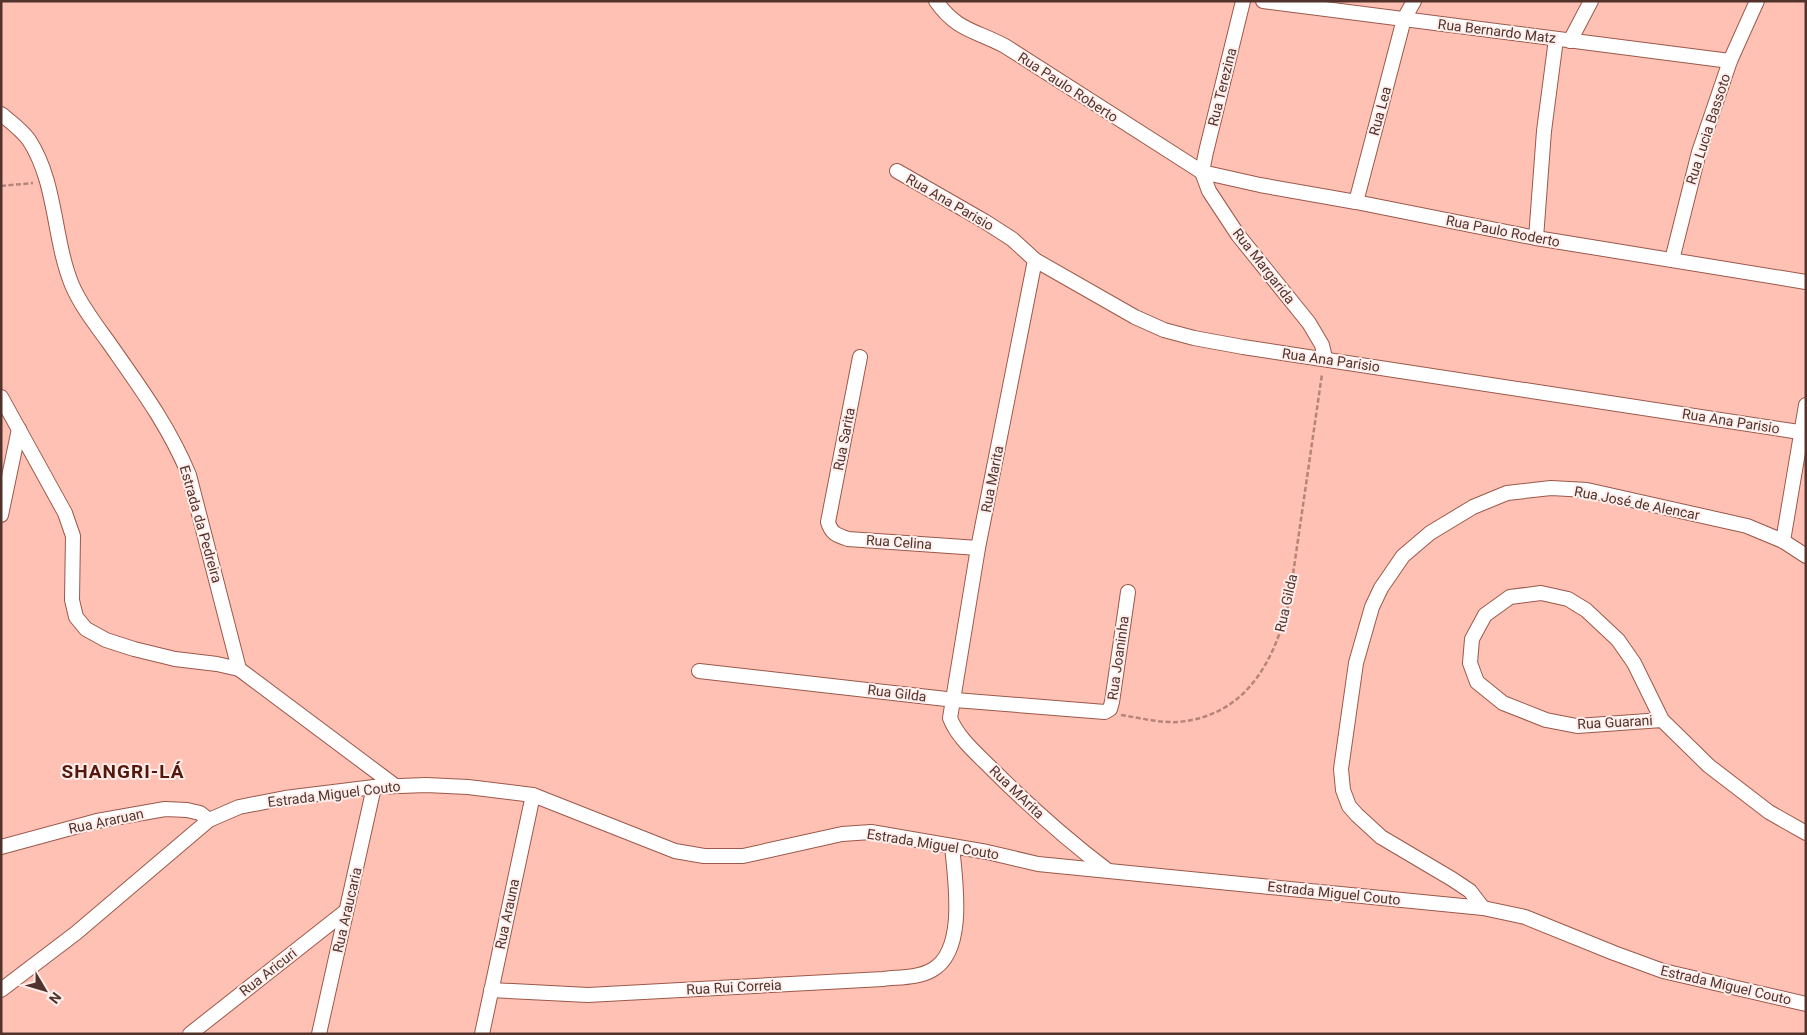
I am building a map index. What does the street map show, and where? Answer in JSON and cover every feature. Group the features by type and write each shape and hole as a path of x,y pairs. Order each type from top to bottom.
{"street":[{"name":"Rua Paulo Roberto","path":"936,1 954,22 970,32 987,36 1005,46 1202,172"},
{"name":"Rua Terezina","path":"1202,172 1243,1"},
{"name":"Rua Bernardo Matz","path":"1263,1 1730,61"},
{"name":"Rua Lea","path":"1356,202 1404,19 1414,1"},
{"path":"1536,238 1544,131 1563,40 1590,1"},
{"name":"Rua Lucia Bassoto","path":"1672,260 1699,152 1730,61 1757,1"},
{"name":"Estrada da Pedreira","path":"1,114 15,125 28,140 47,181 65,265 73,287 89,315 165,424 179,451 189,475 239,669"},
{"name":"Rua Ana Parisio","path":"897,171 1012,239 1035,260 1135,316 1164,330 1204,340 1804,432"},
{"name":"Rua Paulo Roderto","path":"1202,172 1260,185 1536,238 1806,282"},
{"name":"Rua Margarida","path":"1202,172 1209,191 1238,235 1309,323 1322,345 1325,358"},
{"name":"Rua Marita","path":"954,700 978,548 1035,260"},
{"name":"Rua Sarita","path":"828,522 860,357"},
{"path":"1,397 65,513 73,536 72,600 76,618 86,629 106,640 134,650 175,659 217,664 239,669 394,785"},
{"path":"1783,541 1804,432 1806,405"},
{"path":"1,515 18,429"},
{"name":"Rua José de Alencar","path":"1484,908 1470,891 1381,838 1357,815 1350,806 1343,790 1341,769 1356,663 1372,607 1381,588 1403,556 1430,533 1472,507 1507,493 1551,488 1587,490 1747,526 1783,541 1806,556"},
{"name":"Rua Celina","path":"828,522 830,530 836,535 848,539 978,548"},
{"name":"Rua Joaninha","path":"1101,712 1110,709 1112,702 1128,592"},
{"name":"Rua Guarani","path":"1662,720 1577,726 1546,720 1503,703 1477,682 1470,664 1472,639 1485,614 1510,597 1541,593 1568,599 1586,610 1618,640 1634,663 1662,720 1709,766 1769,812 1806,833"},
{"name":"Rua Gilda","path":"699,671 954,700 1101,712"},
{"name":"Rua MArita","path":"954,700 950,718 953,725 970,745 1019,796 1071,842 1107,870"},
{"name":"Estrada Miguel Couto","path":"1,990 76,933 209,820 239,808 285,798 394,785 468,787 532,795 675,851 704,856 743,856 842,834 871,832 987,852 1038,864 1484,908 1525,917 1614,954 1662,971 1806,1004"},
{"name":"Rua Araucaria","path":"319,1034 374,786"},
{"name":"Rua Arauna","path":"482,1034 532,795"},
{"name":"Rua Araruan","path":"1,847 97,821 165,809 187,810 200,813 209,820"},
{"name":"Rua Rui Correia","path":"491,990 588,995 882,979 924,973 934,969 944,959 951,947 954,933 956,894 952,846"},
{"name":"Rua Aricuri","path":"190,1034 346,911"}],"path":[{"path":"1,186 47,181"},
{"name":"Rua Gilda","path":"1101,712 1178,722 1208,716 1237,700 1260,675 1274,651 1283,625 1288,602 1325,358"}],"district":[{"name":"SHANGRI-LÁ","path":"123,771"}]}
